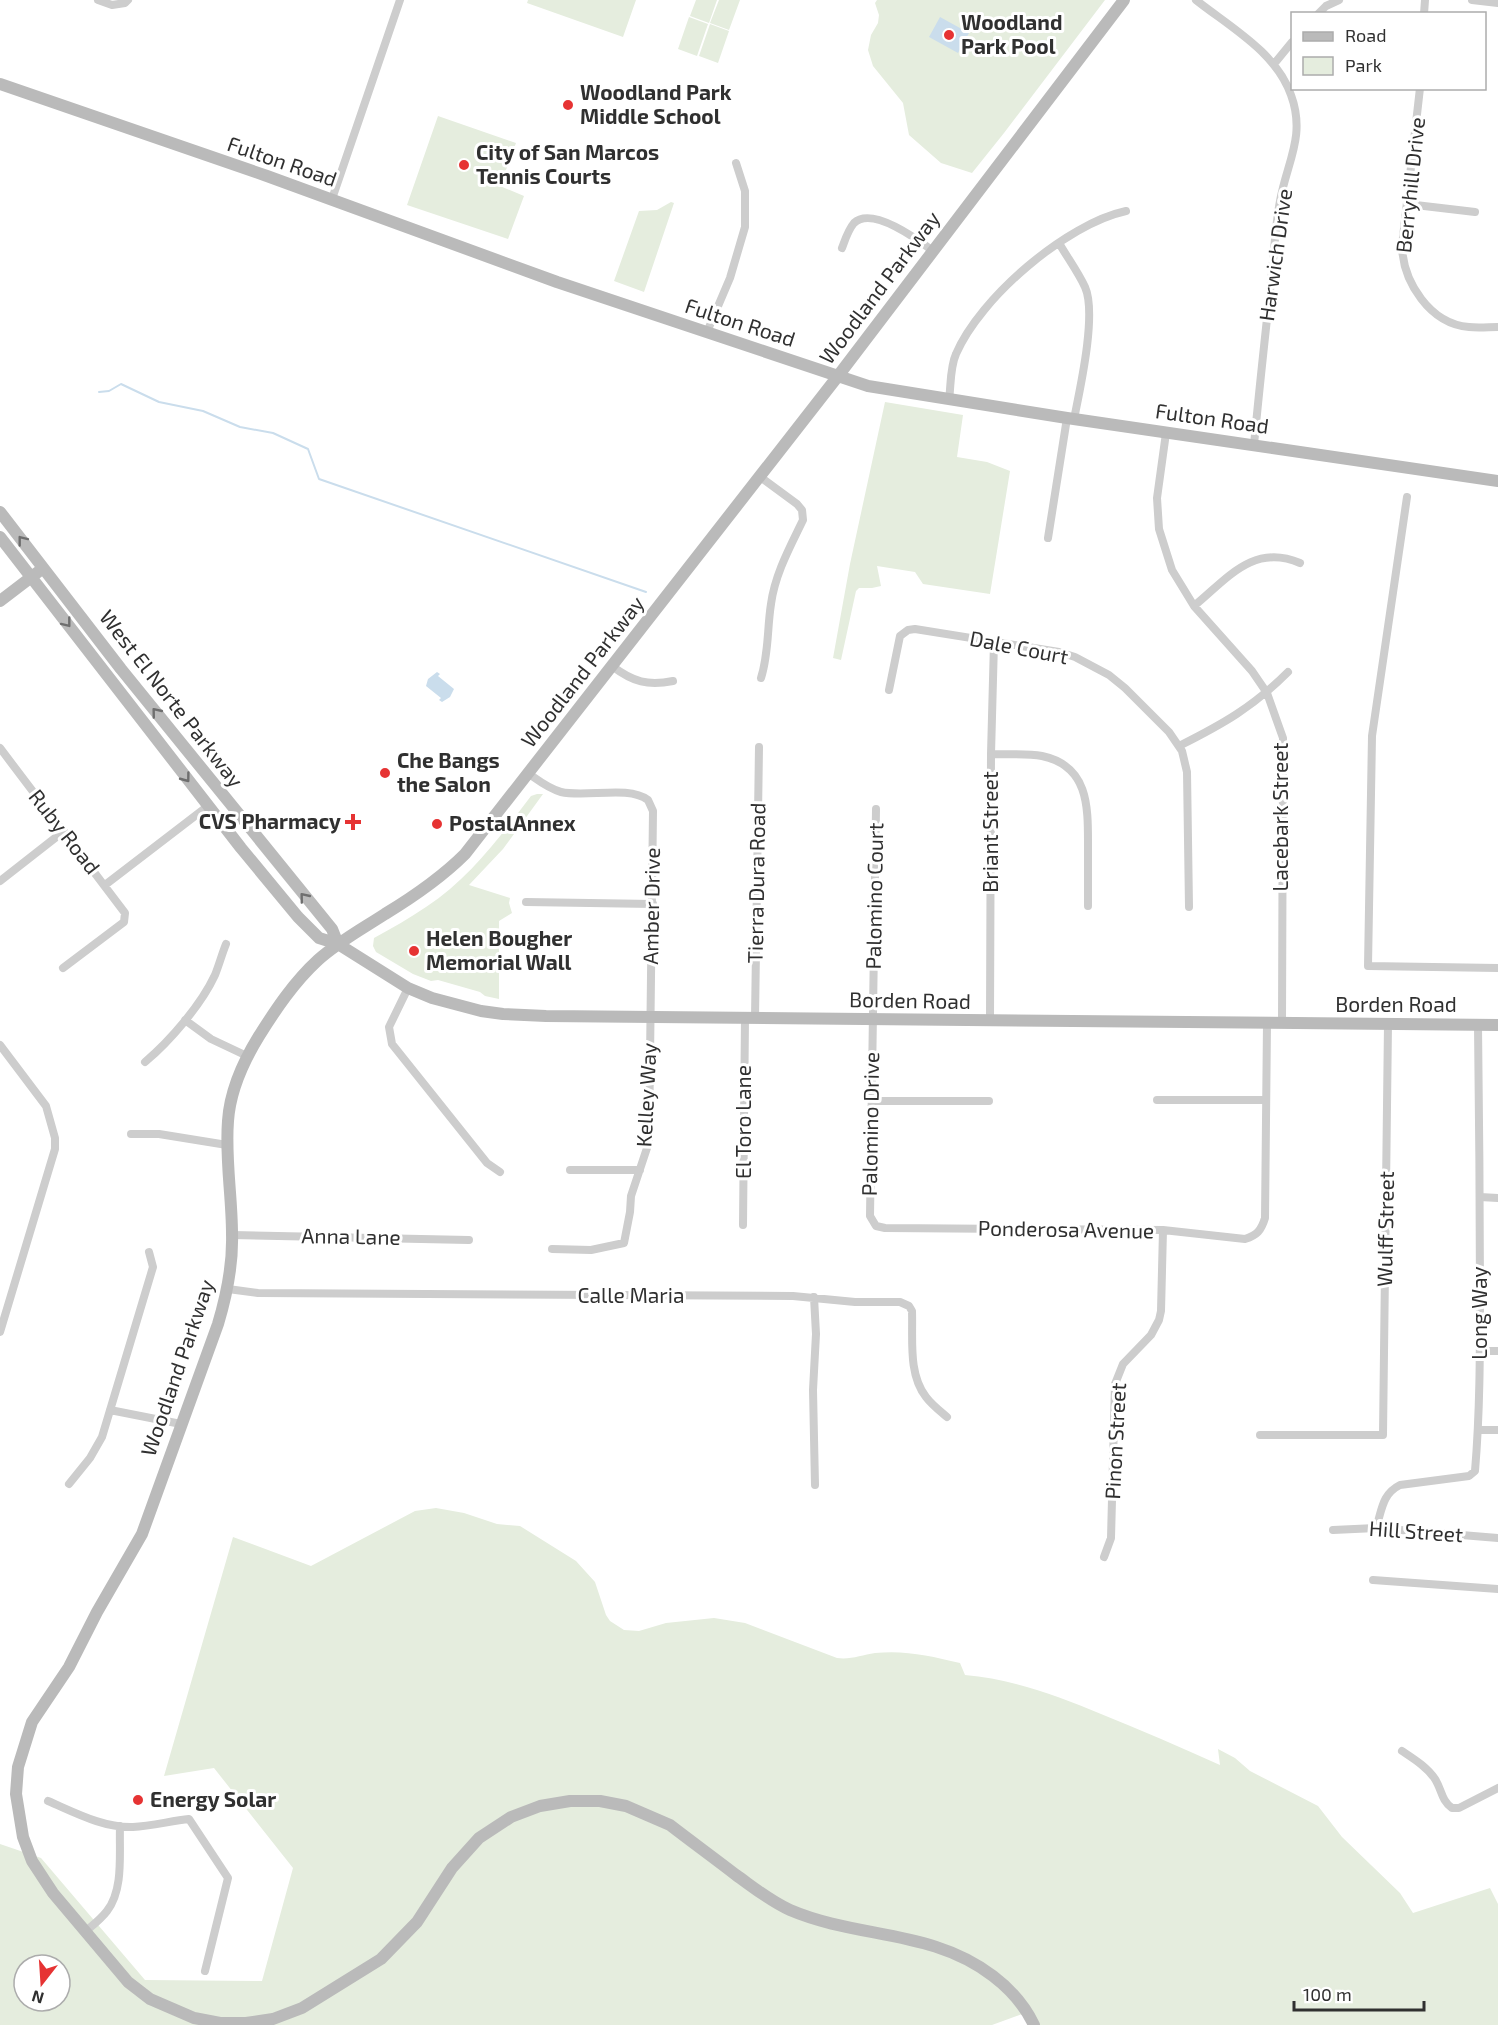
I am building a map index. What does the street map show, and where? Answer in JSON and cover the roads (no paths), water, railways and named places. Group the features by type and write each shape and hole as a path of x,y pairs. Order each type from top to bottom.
{"street":[{"path":"98,0 112,5 125,3 128,0"},
{"path":"332,200 400,0"},
{"name":"Woodland Parkway","path":"1034,2025 1028,2012 1004,1985 965,1957 938,1946 830,1924 790,1910 767,1898 670,1825 657,1818 626,1806 570,1801 540,1806 511,1817 479,1838 452,1868 417,1922 381,1959 370,1968 302,2008 252,2024 220,2023 194,2018 150,1999 128,1982 48,1885 32,1861 23,1837 16,1794 18,1767 32,1722 69,1668 97,1612 142,1534 218,1324 228,1289 232,1235 227,1169 228,1119 232,1092 247,1056 299,978 338,944 450,869 465,854 838,376 1124,0"},
{"name":"Harwich Drive","path":"1196,0 1268,56 1292,95 1296,114 1298,132 1295,152 1280,200 1254,445"},
{"path":"1320,12 1326,6 1339,0"},
{"path":"1472,0 1498,3"},
{"path":"1274,64 1291,44"},
{"name":"Fulton Road","path":"0,84 332,200 557,282 868,386 1071,419 1498,481"},
{"name":"Berryhill Drive","path":"1420,90 1402,261 1414,290 1422,301 1445,319 1467,327 1498,327"},
{"path":"707,332 730,278 745,227 745,191 736,163"},
{"path":"1407,204 1475,212"},
{"path":"949,400 954,357 967,330 1000,293 1030,263 1059,243 1089,225 1115,213 1126,211"},
{"path":"842,248 855,222 864,217 873,217 909,234 933,251"},
{"path":"1048,538 1087,338 1089,300 1085,288 1059,243"},
{"name":"Lacebark Street","path":"1166,432 1157,498 1159,529 1172,570 1194,606 1252,672 1267,693 1283,738 1282,1023"},
{"path":"759,476 797,504 802,510 803,520 777,576 771,603 766,660 761,678"},
{"path":"1407,497 1371,736 1368,966 1498,968"},
{"name":"West El Norte Parkway","path":"0,512 121,669 332,929 338,944"},
{"name":"West El Norte Parkway","path":"0,537 208,806 298,917 319,938 338,944"},
{"path":"1194,606 1250,561 1270,557 1300,563"},
{"path":"0,601 43,567"},
{"name":"Dale Court","path":"889,690 900,636 908,630 915,629 1059,652 1075,657 1109,675 1169,732 1182,751 1187,772 1189,907"},
{"name":"Briant Street","path":"990,1021 991,754 994,642"},
{"path":"612,666 627,677 641,683 656,684 673,681"},
{"path":"1179,746 1225,723 1267,693 1288,672"},
{"name":"Tierra Dura Road","path":"750,1018 759,747"},
{"name":"Ruby Road","path":"0,748 125,913 124,922 63,968"},
{"path":"991,754 1041,756 1058,762 1074,774 1083,789 1088,808 1088,906"},
{"name":"Amber Drive","path":"529,774 548,787 563,793 636,794 645,798 653,811 651,1016"},
{"path":"105,885 208,806"},
{"name":"Palomino Court","path":"873,1020 876,809"},
{"path":"0,881 64,831"},
{"path":"526,902 652,904"},
{"path":"145,1062 157,1053 184,1020 214,976 226,944"},
{"name":"Borden Road","path":"338,944 408,988 454,1005 503,1014 873,1020 1498,1025"},
{"path":"408,988 389,1027 392,1044 487,1163 500,1172"},
{"name":"Kelley Way","path":"552,1249 591,1250 624,1243 631,1196 649,1142 651,1016"},
{"name":"El Toro Lane","path":"743,1225 750,1018"},
{"path":"184,1020 211,1039 247,1056"},
{"name":"Palomino Drive","path":"873,1020 870,1216 876,1226"},
{"path":"1157,1100 1266,1100 1267,1023"},
{"name":"Wulff Street","path":"1260,1435 1383,1435 1388,1024"},
{"name":"Long Way","path":"1376,1528 1390,1490 1400,1485 1469,1476 1475,1471 1480,1351 1478,1025"},
{"path":"0,1045 46,1106 55,1138 55,1149 0,1332"},
{"name":"Ponderosa Avenue","path":"876,1226 885,1228 1163,1230 1245,1239 1255,1236 1262,1228 1265,1218 1266,1100"},
{"path":"872,1101 989,1101"},
{"path":"130,1134 159,1134 227,1145"},
{"path":"570,1170 640,1170"},
{"path":"1480,1197 1498,1198"},
{"name":"Pinon Street","path":"1104,1557 1111,1538 1115,1384 1123,1364 1151,1335 1159,1320 1163,1230"},
{"name":"Anna Lane","path":"232,1235 469,1240"},
{"path":"69,1484 90,1458 102,1437 153,1267 148,1252"},
{"name":"Calle Maria","path":"228,1289 258,1293 814,1297 855,1302 900,1302 909,1306 912,1311 916,1378 924,1395 947,1417"},
{"path":"814,1297 816,1334 813,1390 815,1485"},
{"path":"1480,1351 1498,1351"},
{"path":"110,1410 181,1424"},
{"path":"1478,1430 1498,1430"},
{"name":"Hill Street","path":"1333,1530 1376,1528 1498,1538"},
{"path":"1373,1580 1498,1589"},
{"path":"1402,1751 1423,1765 1435,1779 1442,1798 1452,1808 1459,1808 1498,1788"},
{"path":"48,1801 94,1821 120,1826 133,1827 189,1819 228,1878 205,1971"},
{"path":"86,1931 108,1911 116,1893 120,1826"}],"water":[{"name":"Woodland Park Pool","path":"940,17 969,33 958,53 929,37"},
{"path":"437,672 440,674 438,676 454,689 450,697 442,702 439,700 441,698 426,686 428,679"}],"waterway":[{"path":"99,392 109,391 121,384 159,402 203,411 240,427 273,433 308,449 319,479 646,592"}],"place":[{"name":"Woodland Park Pool","path":"949,35"},
{"name":"Woodland Park Middle School","path":"568,105"},
{"name":"City of San Marcos Tennis Courts","path":"464,165"},
{"name":"Che Bangs the Salon","path":"385,773"},
{"name":"CVS Pharmacy","path":"353,822"},
{"name":"PostalAnnex","path":"437,824"},
{"name":"Helen Bougher Memorial Wall","path":"414,951"},
{"name":"Energy Solar","path":"138,1800"}]}
